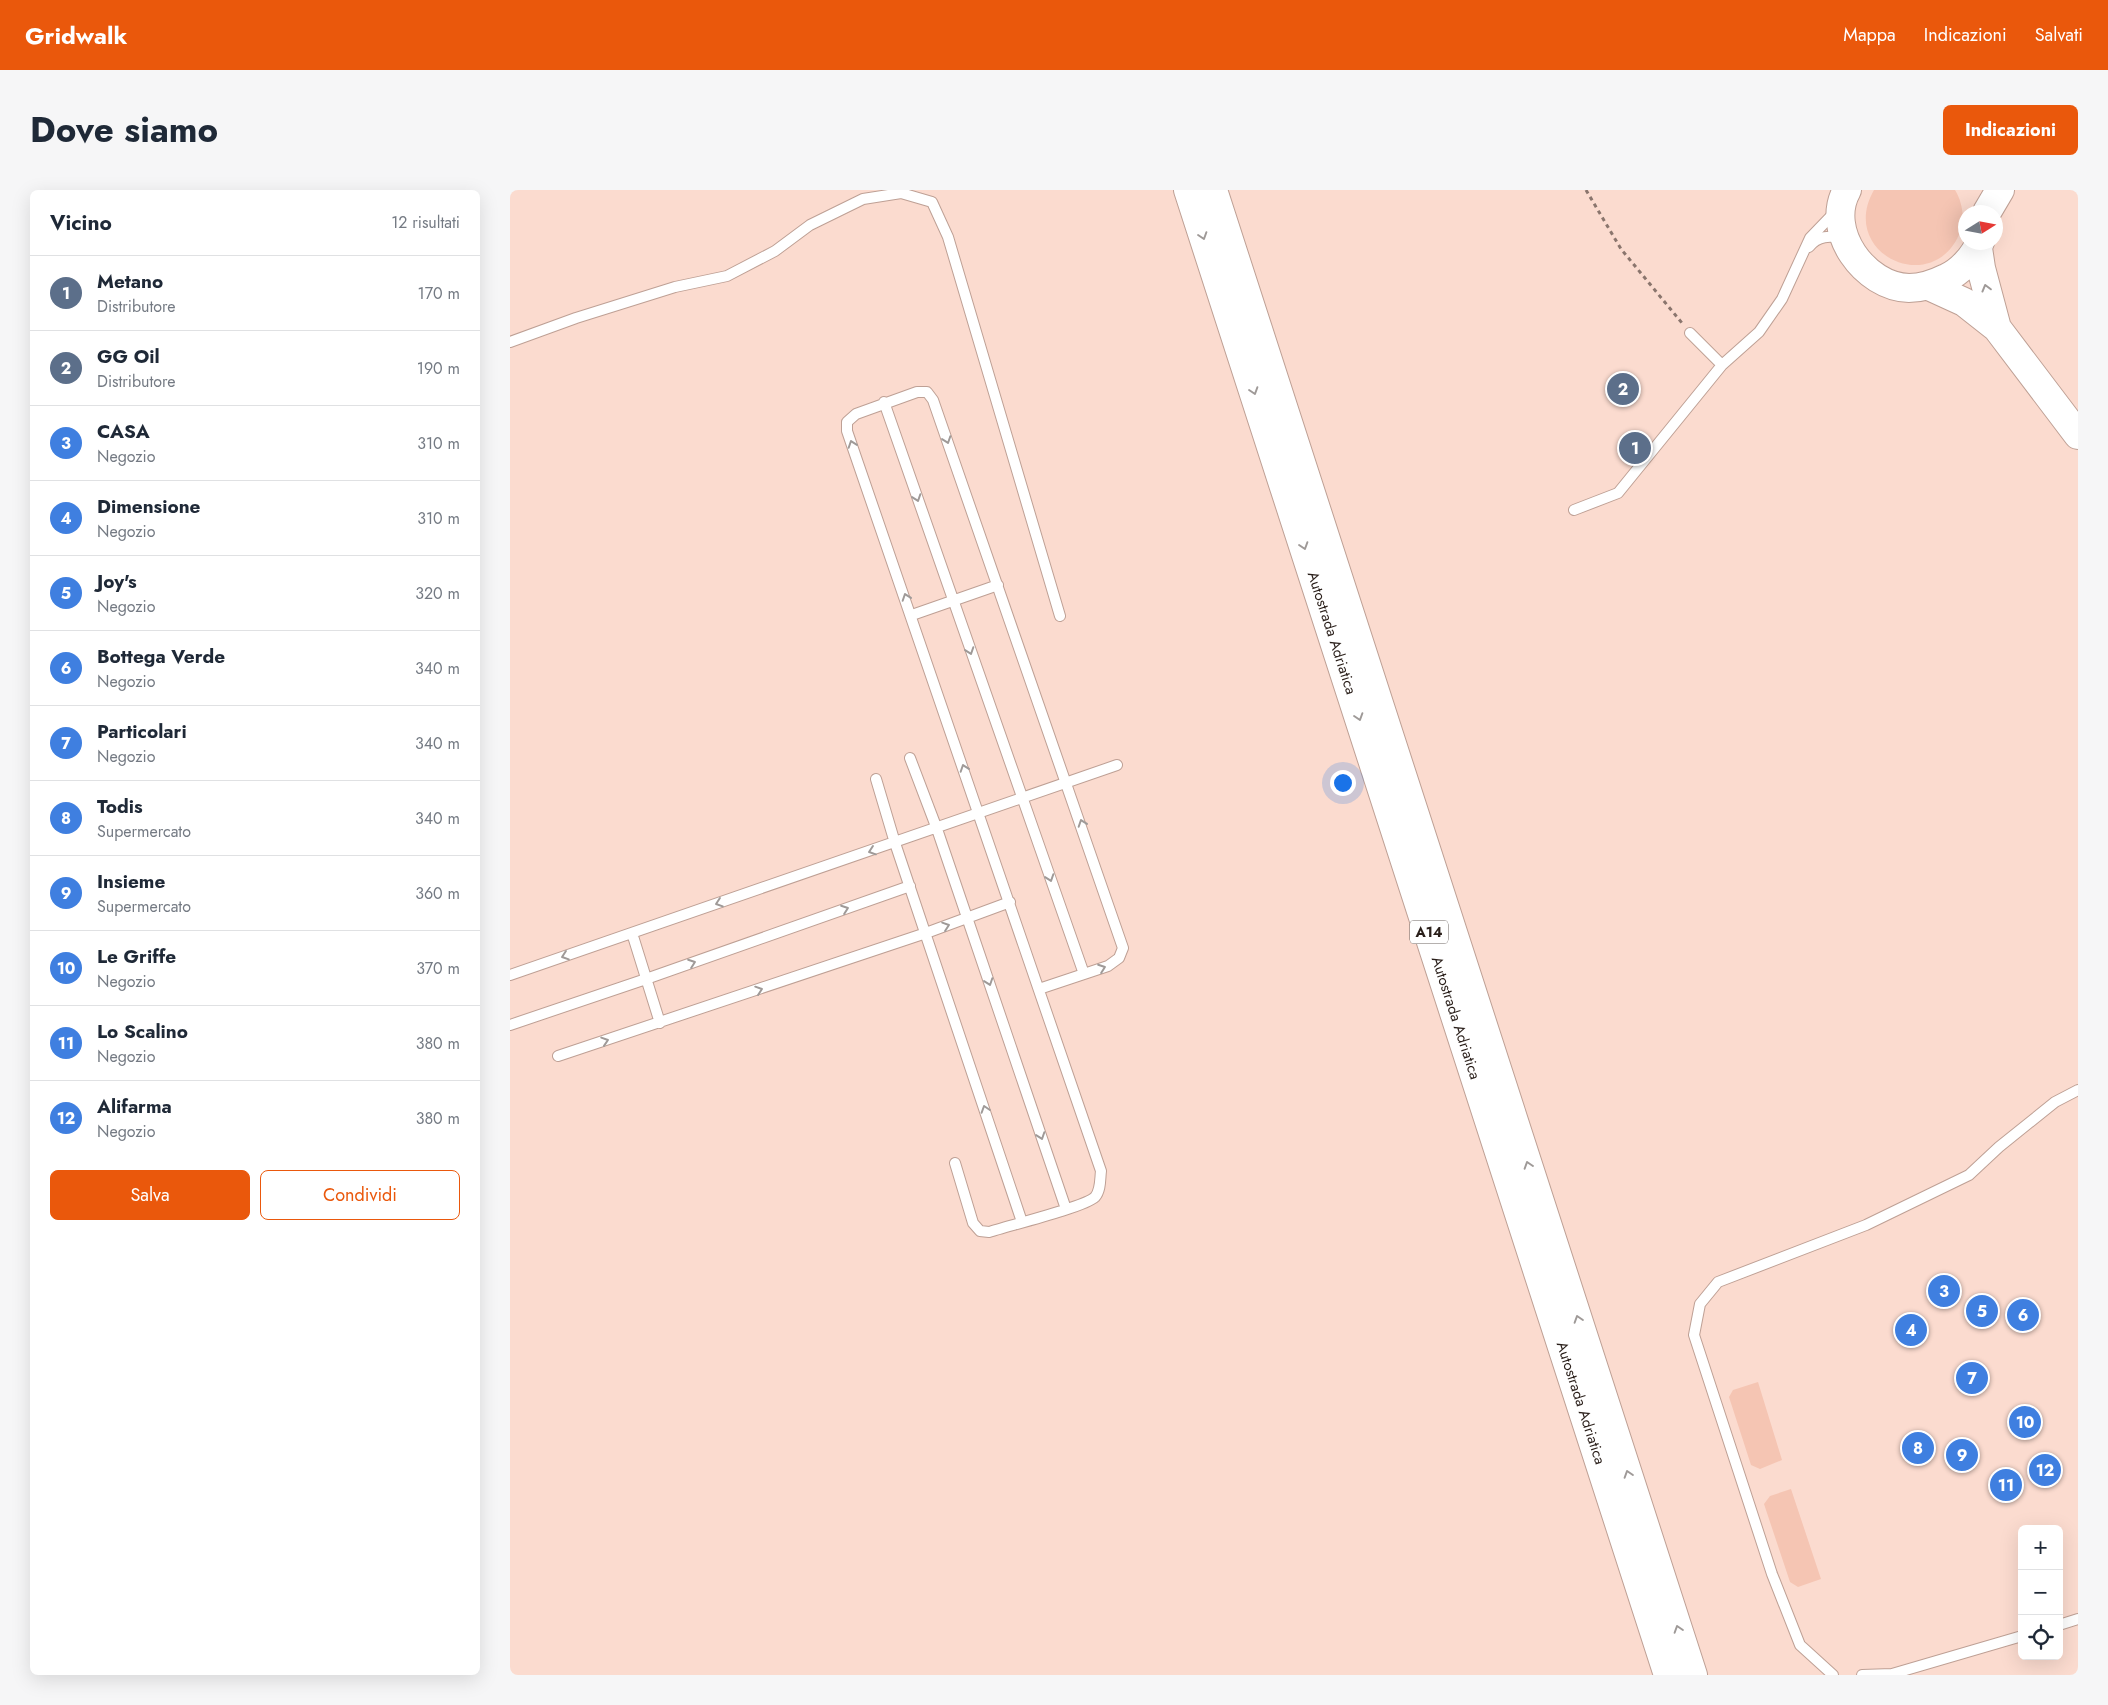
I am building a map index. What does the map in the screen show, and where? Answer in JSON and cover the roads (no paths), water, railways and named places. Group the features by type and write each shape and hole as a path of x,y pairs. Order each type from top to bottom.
{"main road":[{"name":"Autostrada Adriatica","path":"1188,190 1668,1675"},
{"name":"Autostrada Adriatica","path":"1213,190 1693,1675"},
{"path":"1979,190 1984,205"},
{"path":"1990,205 2000,190"},
{"path":"1845,195 1842,228 1845,239 1854,258 1869,273 1887,284 1908,288 1929,286 1958,273 1975,250"},
{"path":"1979,250 1981,268 1997,328"},
{"path":"1929,286 1964,302 1997,328 2078,435"}],"lane":[{"path":"510,342 576,318 675,286 727,276 776,250 810,225 864,199 901,193 932,202 948,237 1060,616"},
{"path":"1574,510 1618,493 1722,365 1759,332 1782,299 1810,238 1845,195"},
{"path":"1798,262 1811,243 1820,238 1830,236 1845,239"},
{"path":"1690,333 1722,365"},
{"path":"955,1163 973,1223 980,1231 988,1232 1080,1205 1095,1197 1101,1171 1039,990 912,615 847,431 847,422 856,414 884,402 917,392 927,392 933,400 1124,948 1119,958 1108,966 1039,990"},
{"path":"884,402 1084,974"},
{"path":"912,615 998,585"},
{"path":"910,758 937,829 1066,1209"},
{"path":"510,975 1022,800 1117,765"},
{"path":"876,779 895,843 1022,1222"},
{"path":"510,1025 910,886"},
{"path":"558,1056 968,919 1010,902"},
{"path":"632,933 660,1023"},
{"path":"1833,1675 1800,1645 1772,1574 1694,1335 1700,1304 1718,1282 1866,1225 1969,1175 2000,1146 2055,1102 2078,1090"},
{"path":"2063,1624 2078,1619"},
{"path":"1862,1675 1892,1674 2018,1637"}],"place":[{"name":"GG Oil","path":"1623,389"},
{"name":"Metano","path":"1635,448"},
{"name":"CASA","path":"1944,1291"},
{"name":"Joy's","path":"1982,1311"},
{"name":"Bottega Verde","path":"2023,1315"},
{"name":"Dimensione","path":"1911,1330"},
{"name":"Particolari","path":"1972,1378"},
{"name":"Le Griffe","path":"2025,1422"},
{"name":"Todis","path":"1918,1448"},
{"name":"Insieme","path":"1962,1455"},
{"name":"Alifarma","path":"2045,1470"},
{"name":"Lo Scalino","path":"2006,1485"}]}
